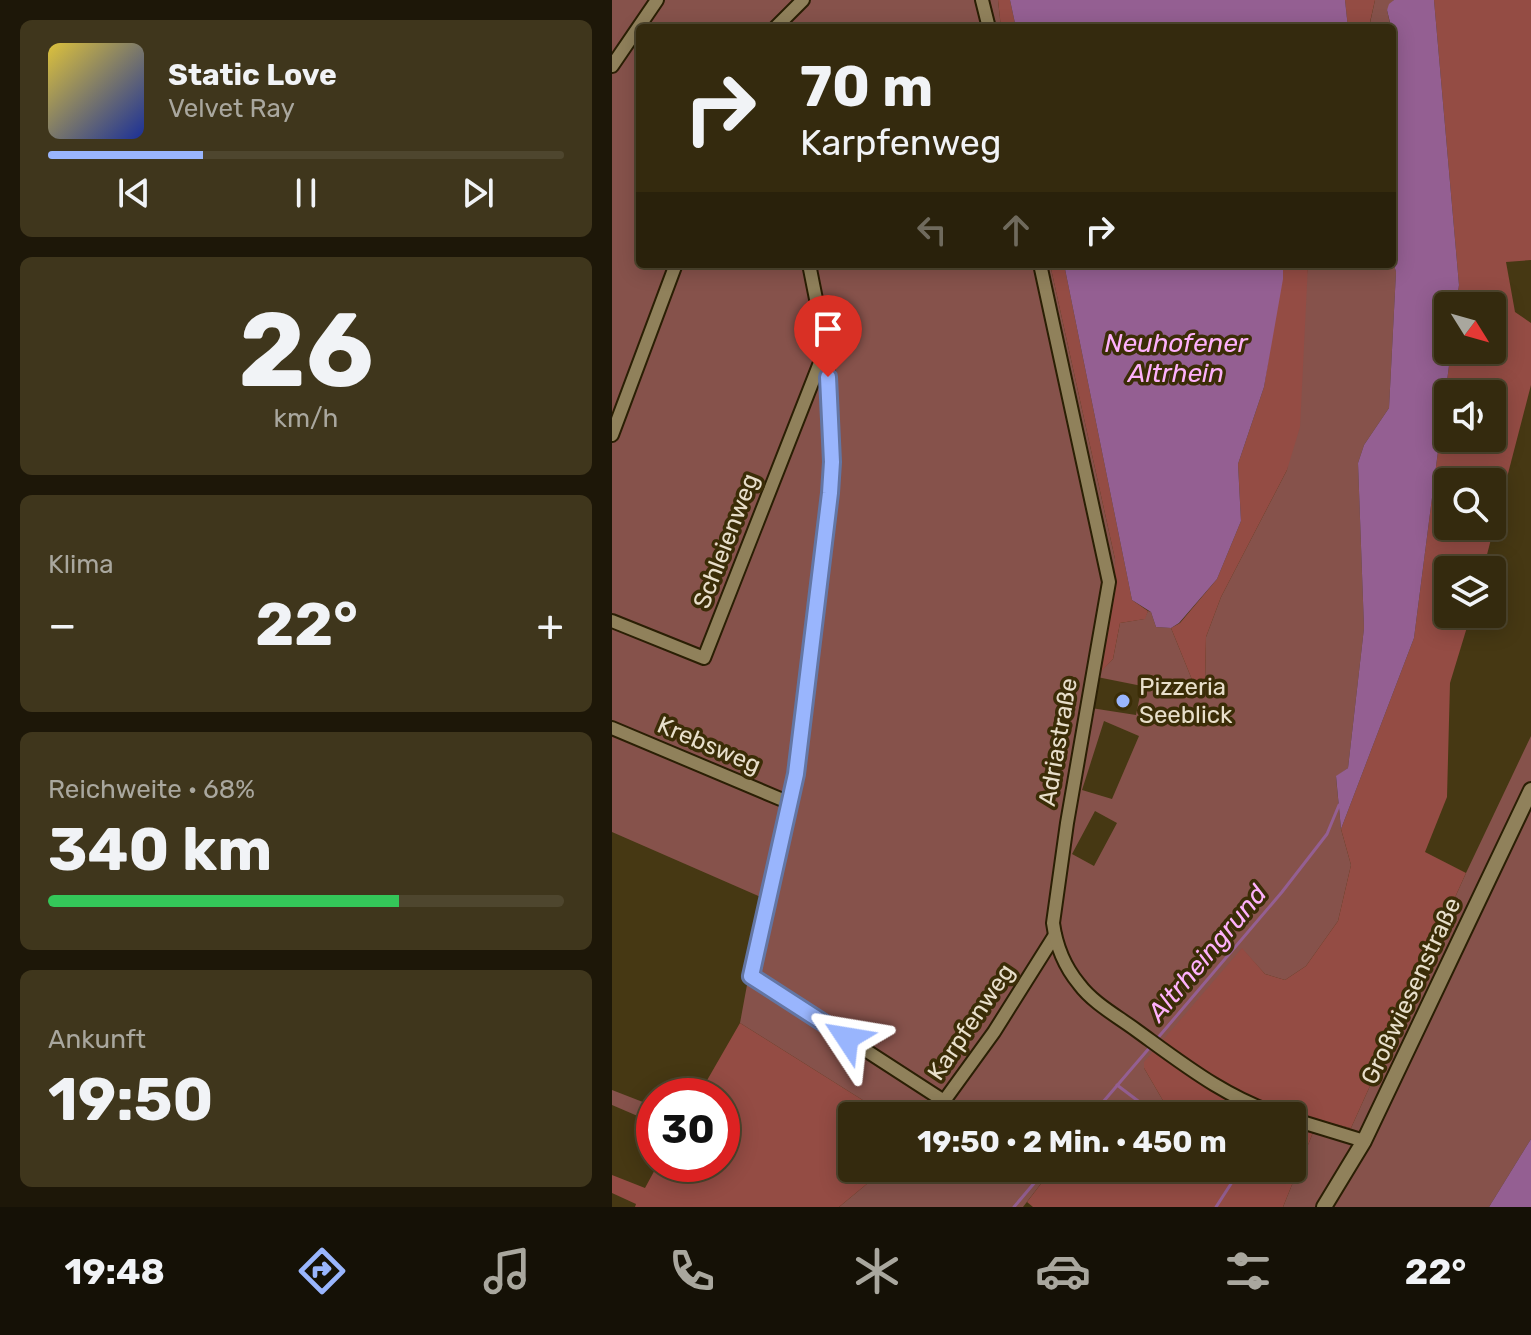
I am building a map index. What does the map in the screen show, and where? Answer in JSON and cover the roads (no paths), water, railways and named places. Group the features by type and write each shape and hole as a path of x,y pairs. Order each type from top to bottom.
{"street":[{"path":"641,24 657,0"},
{"path":"779,24 803,0"},
{"path":"982,0 988,24"},
{"path":"612,66 636,31"},
{"path":"612,435 675,268"},
{"name":"Karpfenweg","path":"810,268 826,349 832,432 830,493 796,774 751,976 944,1101 994,1032 1055,935"},
{"name":"Adriastraße","path":"1041,268 1109,582 1067,823 1053,923 1055,935 1066,965 1080,986 1097,1002 1197,1076 1247,1102"},
{"name":"Schleienweg","path":"612,621 704,658 826,349"},
{"name":"Krebsweg","path":"612,728 790,803"},
{"name":"Großwiesenstraße","path":"1324,1207 1364,1141 1531,790"},
{"path":"1306,1123 1364,1141"}],"water":[{"path":"1010,0 1345,0 1348,24 1015,24"},
{"path":"1394,0 1434,0 1459,285 1458,292 1434,292 1434,364 1449,364 1447,380 1434,380 1434,452 1438,452 1414,638 1341,829 1336,776 1348,768 1364,628 1358,463 1364,445 1389,408 1396,272 1396,24 1390,24 1387,10"},
{"name":"Neuhofener Altrhein","path":"1065,268 1283,268 1264,387 1238,464 1241,521 1217,579 1179,623 1171,628 1156,627 1151,612 1132,600"},
{"path":"1531,1139 1531,1207 1489,1207"}],"waterway":[{"name":"Altrheingrund","path":"1156,1040 1282,892 1327,834 1339,805"},
{"name":"Altrheingrund","path":"1103,1102 1151,1046"},
{"path":"1117,1085 1139,1102"},
{"name":"Altrheingrund","path":"1014,1207 1035,1182"},
{"path":"1216,1207 1232,1182"}],"place":[{"name":"Pizzeria Seeblick","path":"1123,701"}]}
